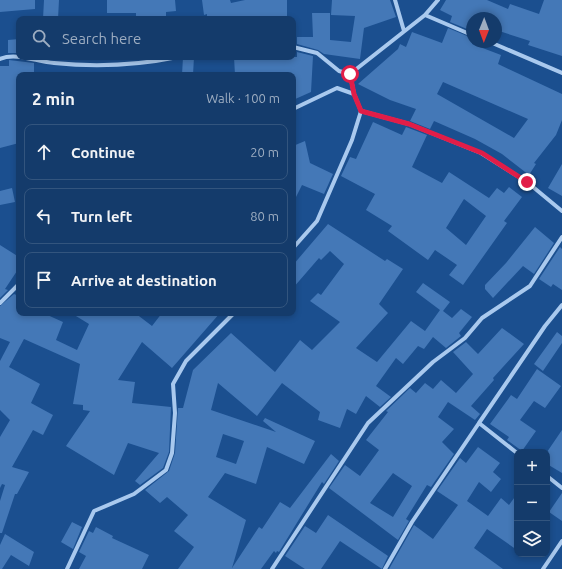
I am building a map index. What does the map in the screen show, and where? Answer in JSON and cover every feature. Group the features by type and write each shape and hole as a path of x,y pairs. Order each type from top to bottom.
{"street":[{"path":"395,0 404,31"},
{"path":"350,74 425,15 438,0"},
{"path":"425,15 466,32"},
{"path":"502,47 562,72"},
{"path":"296,48 317,52 339,71 350,74"},
{"path":"0,59 8,56 16,57"},
{"path":"31,60 54,64 113,64 150,60"},
{"path":"296,245 317,221 352,140 361,111 354,94 350,74"},
{"path":"296,108 337,88 354,94"},
{"path":"361,111 409,124 482,153 527,182 562,210"},
{"path":"272,569 368,424 433,362 465,338 482,318 530,286 562,237"},
{"path":"0,303 16,287"},
{"path":"385,569 412,522 545,326 562,305"},
{"path":"67,569 94,511 134,494 166,470 172,453 175,413 173,384 186,361 231,316"},
{"path":"479,423 514,450"},
{"path":"550,478 562,488"},
{"path":"543,569 562,541"}],"building":[{"path":"0,0 35,0 35,9 0,12"},
{"path":"44,0 59,0 58,16 43,16"},
{"path":"107,0 175,0 176,11 166,12 166,16 136,16 136,13 107,13"},
{"path":"202,0 230,0 231,3 245,0 287,0 287,16 204,15"},
{"path":"332,0 390,0 396,17 364,28 360,59 324,54 318,50 297,44 297,37 313,37 312,13 330,13 330,40 351,42 355,16 331,15"},
{"path":"446,0 487,0 508,9 510,4 539,14 544,0 562,0 562,56 528,45 530,41 502,32 502,12 466,12 466,29 450,22 452,16 440,10"},
{"path":"448,28 466,36 466,48 483,48 501,55 498,64 562,94 562,120 556,135 534,163 536,164 529,175 502,154 475,139 434,121 430,129 410,121 416,109 390,100 358,84 398,49 400,44 406,47 412,32 442,43","holes":["443,82 528,119 514,138 437,94"]},
{"path":"16,39 16,53 8,53 8,40"},
{"path":"297,52 313,56 311,92 296,99 296,72 235,72 234,60 296,60"},
{"path":"9,60 34,63 34,72 16,72 16,144 0,148 0,66 9,66"},
{"path":"183,60 194,60 193,72 182,72"},
{"path":"373,122 402,135 406,127 427,135 412,167 442,183 449,172 489,198 497,188 504,193 509,187 522,197 504,221 507,223 463,285 449,275 457,265 435,250 428,260 388,231 392,226 366,210 375,194 341,176 350,157 356,159","holes":["464,199 486,216 466,245 446,228"]},
{"path":"305,141 310,163 333,174 324,194 302,185 296,197 296,145"},
{"path":"562,164 562,196 548,188"},
{"path":"12,188 15,202 0,205 0,191"},
{"path":"328,224 385,261 387,259 403,269 379,304 388,313 356,348 377,362 411,321 425,331 440,310 416,292 423,283 450,302 443,311 452,318 461,309 472,317 459,333 461,336 446,348 433,337 424,349 418,346 403,364 396,358 376,386 391,397 380,407 366,396 356,414 347,409 340,428 318,420 320,412 282,383 257,416 218,383 211,410 276,432 263,421 265,418 315,441 304,464 267,447 256,484 225,473 208,497 246,520 232,568 259,527 262,529 280,502 290,508 331,454 339,461 324,484 322,482 279,552 277,551 276,553 274,551 261,569 178,569 194,547 174,531 188,515 167,497 160,503 145,490 169,471 175,453 178,408 183,408 193,370 231,333 275,372 300,340 312,350 340,322 310,301 318,293 321,295 344,264 330,251 321,260 319,258 296,285 296,261","holes":["223,434 244,441 236,464 216,457"]},
{"path":"535,227 554,243 534,274 523,266 493,298 485,289 485,285 506,263"},
{"path":"0,245 16,255 16,272 5,289 8,290 0,298"},
{"path":"560,247 562,249 562,290 553,284 551,287 539,279"},
{"path":"14,294 16,295 16,316 50,316 63,322 56,340 77,350 89,324 76,316 139,316 152,326 160,316 217,316 172,368 142,342 118,380 135,382 132,403 171,407 169,452 163,468 140,485 135,481 159,453 128,443 114,475 66,446 90,411 83,410 83,405 73,404 80,364 24,339 9,367 40,384 31,403 53,415 43,435 33,430 12,467 29,472 17,494 15,494 2,533 0,533 0,501 5,485 2,484 0,488 0,437 10,420 0,410 0,361 10,342 0,338 0,306"},
{"path":"502,328 524,344 493,378 494,380 471,406 480,414 475,420 448,402 438,417 454,429 442,442 454,454 431,487 427,485 406,519 409,521 398,540 329,488 345,465 360,476 379,450 366,440 388,412 386,411 410,388 416,393 425,383 433,389 441,380 456,393 473,374 453,352 466,342 478,354","holes":["393,473 412,486 393,517 370,503"]},
{"path":"557,332 562,336 562,343 543,371 534,364"},
{"path":"537,369 561,386 545,408 534,401 520,420 536,431 523,449 519,449 507,440 509,437 490,424 511,395 517,399"},
{"path":"562,430 562,473 550,466 549,449"},
{"path":"478,447 500,463 493,472 501,479 491,492 479,482 467,501 488,516 501,498 509,505 514,498 514,548 487,529 474,548 503,569 389,569 414,525 433,539 458,505 437,491 460,458 466,463"},
{"path":"562,493 562,521 550,513"},
{"path":"328,515 388,556 382,569 340,541 321,569 305,569 285,556 305,526 316,533"},
{"path":"72,522 82,527 73,549 61,542"},
{"path":"96,527 113,536 112,538 149,555 142,569 79,569 86,556 79,552 89,531 93,533"},
{"path":"5,534 34,552 29,566 11,555 2,569 0,569 0,545"}],"route":[{"path":"350,74 354,94 361,111 409,124 482,153 527,182"}]}
